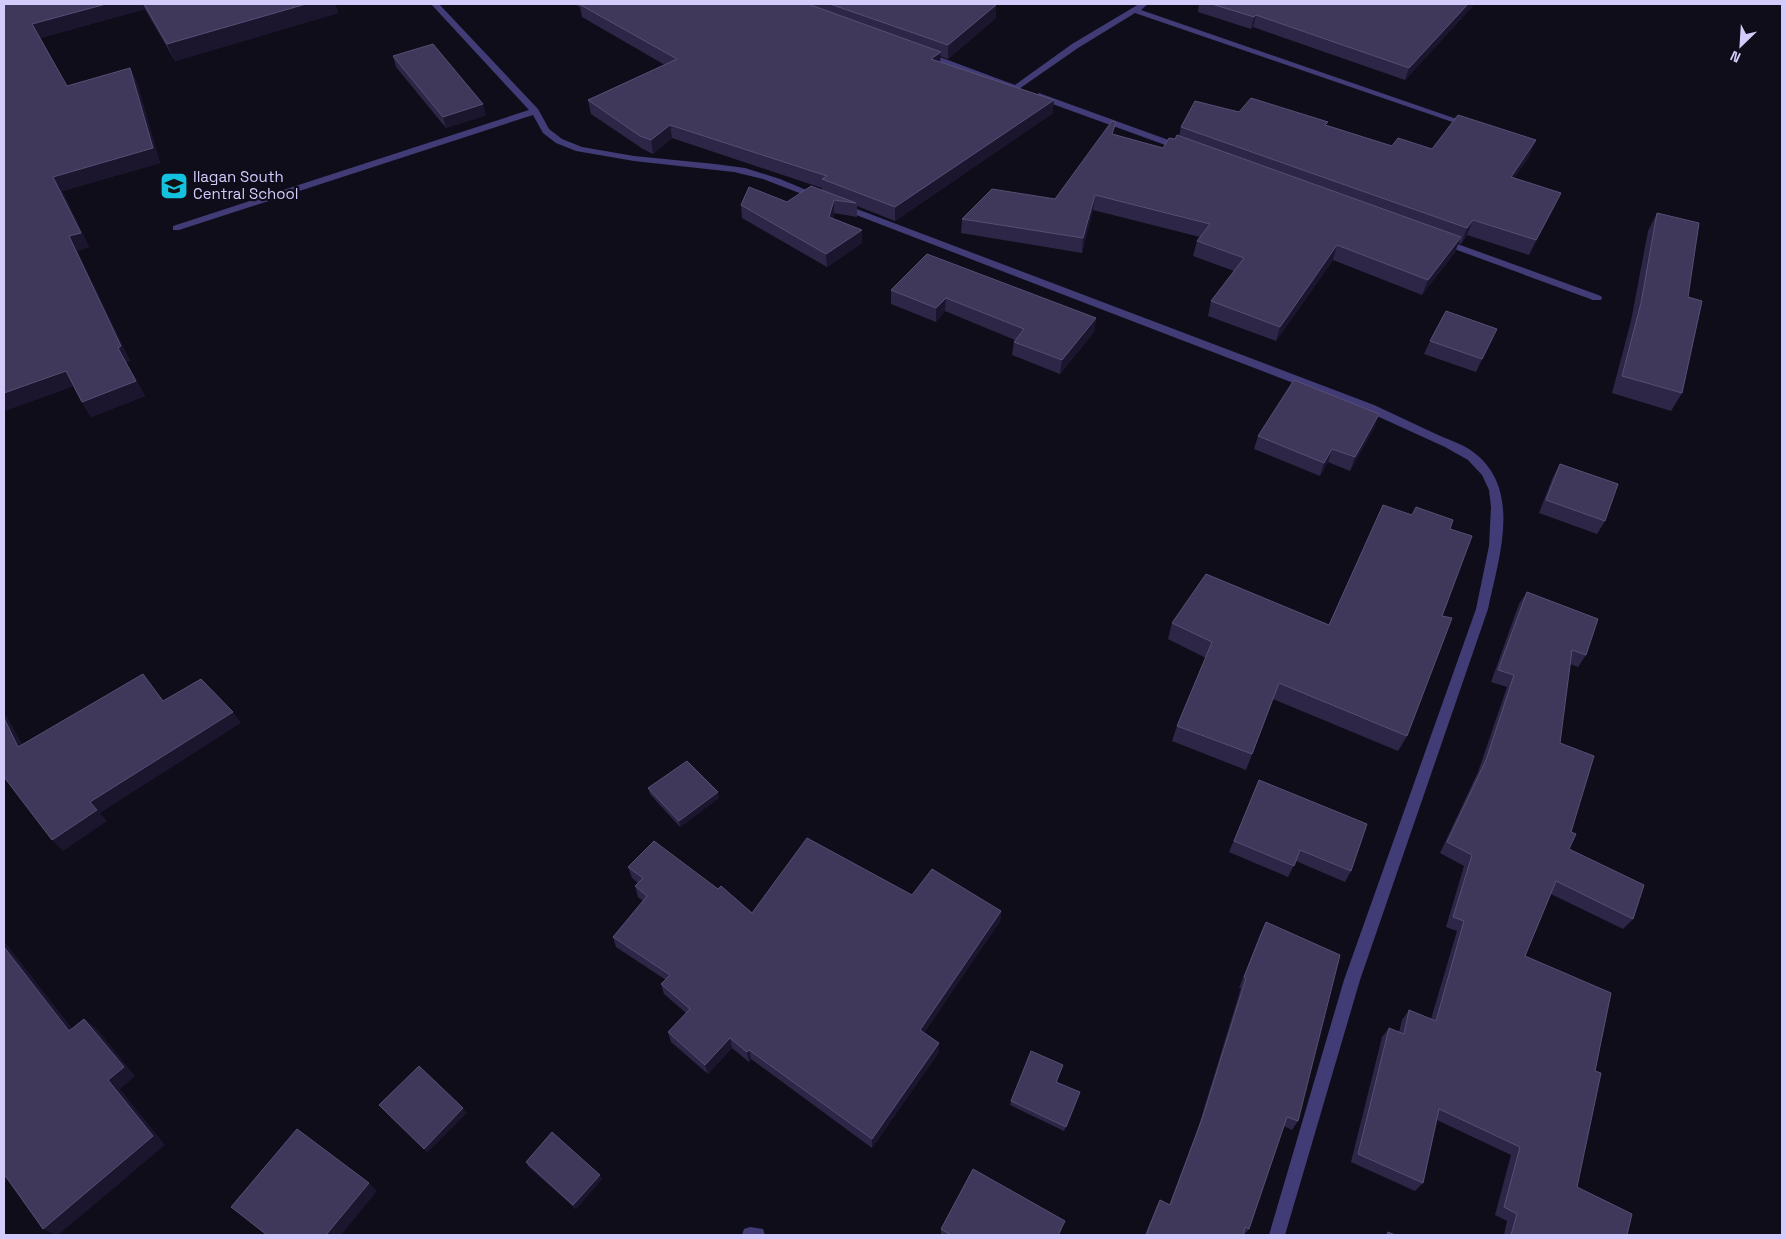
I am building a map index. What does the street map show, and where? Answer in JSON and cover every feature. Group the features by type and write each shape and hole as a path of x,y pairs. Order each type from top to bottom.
{"street":[{"path":"435,4 535,110 546,132 560,140 585,150 621,158 702,164 736,169 772,179 1370,408 1472,457 1487,473 1495,490 1497,507 1494,546 1482,608 1352,980 1277,1235"},
{"path":"1016,88 1075,46 1144,4"},
{"path":"1134,10 1478,128"},
{"path":"913,51 1194,152"},
{"path":"176,228 535,110"},
{"path":"1429,237 1598,298"},
{"path":"750,1235 757,1235"}],"building":[{"path":"4,4 106,4 32,24 67,86 130,68 153,148 53,177 81,233 69,236 121,346 118,348 136,381 82,402 66,371 4,393"},
{"path":"144,4 306,4 167,44"},
{"path":"579,4 808,4 941,52 931,59 1054,100 895,207 822,179 827,176 670,125 651,140 640,136 588,100 677,59"},
{"path":"830,4 992,4 996,5 948,45"},
{"path":"1212,4 1468,4 1409,68 1256,15 1254,17"},
{"path":"433,44 483,104 443,117 393,56"},
{"path":"1251,98 1328,122 1325,125 1392,146 1398,138 1432,149 1458,115 1536,140 1511,177 1561,193 1536,240 1473,220 1467,228 1181,127 1195,101 1239,112"},
{"path":"1112,121 1116,122 1112,134 1163,148 1169,138 1175,139 1177,135 1461,237 1428,280 1337,245 1280,327 1211,301 1244,258 1197,241 1210,224 1095,195 1083,238 962,219 992,189 1055,199"},
{"path":"811,186 856,203 834,200 829,217 862,230 826,254 741,205 749,187 787,202"},
{"path":"1657,213 1699,223 1688,297 1702,301 1682,393 1622,376 1641,303"},
{"path":"927,254 1096,318 1062,360 1014,342 1024,329 946,298 936,308 891,290"},
{"path":"1446,311 1497,329 1482,359 1430,341"},
{"path":"1294,380 1379,414 1355,457 1332,449 1324,463 1258,436"},
{"path":"1560,464 1618,484 1605,521 1546,500"},
{"path":"1383,505 1412,515 1416,507 1453,520 1450,529 1472,536 1442,616 1452,618 1407,736 1279,683 1252,754 1177,726 1212,642 1172,623 1206,574 1329,625"},
{"path":"1527,592 1598,619 1586,655 1572,650 1560,743 1594,756 1571,832 1576,834 1569,849 1644,885 1633,919 1556,881 1525,956 1611,993 1595,1071 1601,1073 1577,1187 1632,1214 1627,1235 1511,1235 1517,1214 1504,1207 1520,1147 1439,1109 1423,1183 1358,1154 1389,1028 1404,1034 1409,1010 1436,1021 1464,921 1453,917 1472,855 1447,842 1486,760 1514,675 1498,670"},
{"path":"143,674 163,701 201,679 233,712 90,802 97,810 52,840 4,777 4,718 18,747"},
{"path":"687,761 718,792 679,821 648,788"},
{"path":"1259,780 1367,824 1351,871 1300,850 1294,866 1234,841"},
{"path":"807,838 912,895 932,869 1001,911 920,1030 939,1043 872,1139 749,1050 747,1052 730,1038 705,1065 668,1032 690,1009 661,984 670,975 613,937 647,896 635,886 643,878 628,867 654,841 718,889 721,886 752,913"},
{"path":"1266,922 1340,955 1298,1121 1287,1117 1249,1229 1245,1227 1243,1235 1146,1235 1160,1200 1170,1205 1202,1119 1246,978 1244,977"},
{"path":"4,947 69,1031 84,1019 124,1067 108,1080 153,1136 43,1229 4,1174"},
{"path":"1031,1051 1063,1065 1056,1082 1080,1092 1066,1127 1011,1101"},
{"path":"419,1066 463,1108 424,1149 379,1105"},
{"path":"297,1129 369,1183 326,1235 267,1235 231,1207"},
{"path":"552,1132 600,1175 573,1205 526,1162"},
{"path":"973,1169 1065,1221 1058,1235 951,1235 941,1229"}],"place":[{"name":"Ilagan South Central School","path":"174,186"}]}
